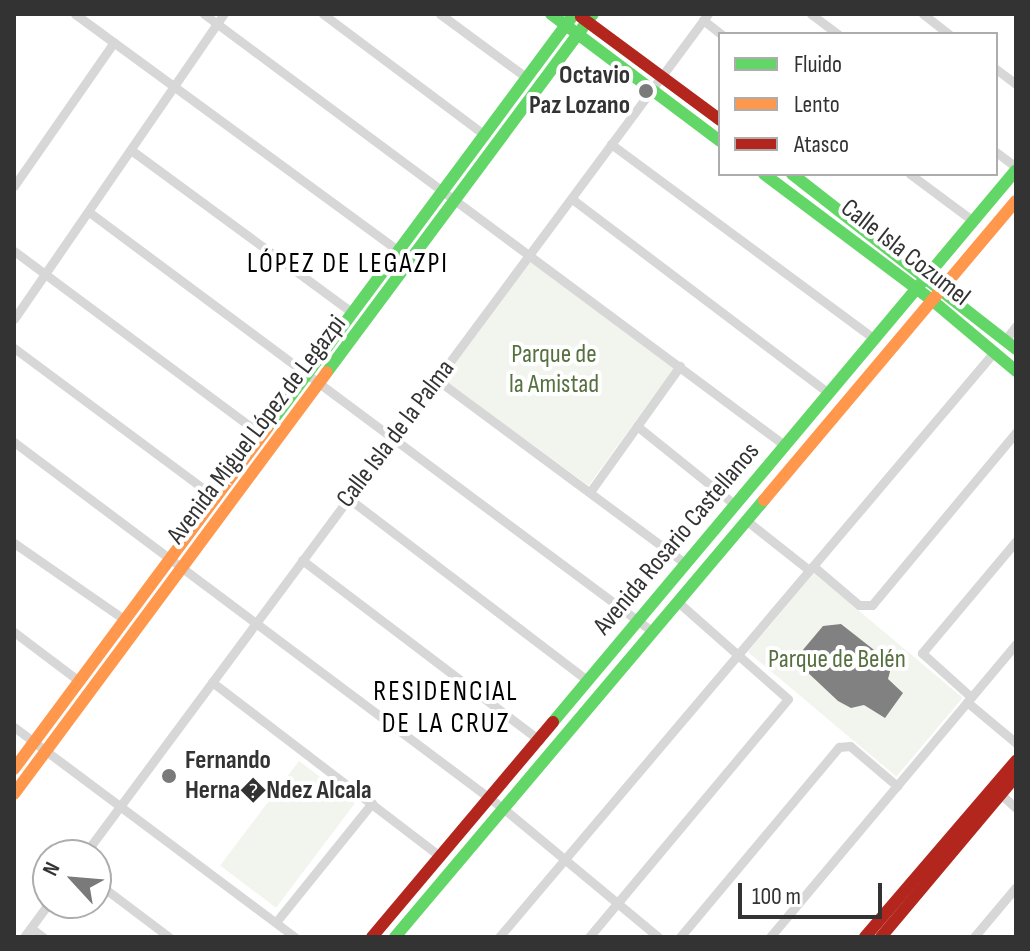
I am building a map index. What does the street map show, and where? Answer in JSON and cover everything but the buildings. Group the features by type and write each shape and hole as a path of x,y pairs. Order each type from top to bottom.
{"street":[{"path":"75,14 399,251"},
{"path":"204,14 783,444"},
{"path":"14,319 224,14"},
{"path":"323,14 485,135"},
{"path":"440,14 527,78"},
{"path":"551,14 718,140"},
{"path":"811,14 835,32"},
{"path":"923,14 946,32"},
{"path":"583,16 718,118"},
{"name":"Avenida Miguel López de Legazpi","path":"14,769 566,25 583,16"},
{"name":"Avenida Miguel López de Legazpi","path":"14,794 578,34 583,16"},
{"path":"706,17 719,32"},
{"name":"Calle Isla de la Palma","path":"96,839 706,17"},
{"path":"14,186 114,42"},
{"path":"998,70 1016,84"},
{"path":"611,144 873,338"},
{"path":"131,150 353,313"},
{"path":"998,154 1016,169"},
{"name":"Avenida Rosario Castellanos","path":"372,937 1016,169"},
{"name":"Calle Isla Cozumel","path":"767,176 933,301 1016,371"},
{"name":"Calle Isla Cozumel","path":"795,176 944,288 1016,349"},
{"path":"913,176 973,221"},
{"path":"572,199 827,392"},
{"name":"Avenida Rosario Castellanos","path":"395,937 1016,201"},
{"path":"89,212 653,632"},
{"path":"14,251 262,435"},
{"path":"1005,340 1016,326"},
{"path":"14,348 216,498"},
{"path":"499,937 994,352"},
{"path":"590,492 680,366"},
{"path":"436,379 685,563"},
{"path":"637,426 734,504"},
{"path":"747,521 866,608 1016,432"},
{"path":"14,442 504,809 658,937"},
{"path":"348,498 588,681"},
{"path":"1016,541 922,653 1016,743"},
{"path":"14,543 125,620"},
{"path":"302,560 539,740"},
{"path":"589,937 788,699 678,602"},
{"path":"14,632 79,681"},
{"path":"770,937 1016,644"},
{"path":"212,682 441,857"},
{"path":"14,727 295,937"},
{"path":"680,937 844,744 897,786"},
{"path":"881,937 997,791 1016,761"},
{"path":"865,937 997,791 1016,776"},
{"path":"997,791 1016,808"},
{"path":"276,922 372,803"},
{"path":"974,937 1015,892"},
{"path":"112,894 169,937"},
{"path":"24,937 37,919"},
{"path":"31,928 43,937"}],"green space":[{"name":"Parque de la Amistad","path":"530,260 676,366 589,486 443,380"},
{"name":"Parque de Belén","path":"814,573 963,698 896,777 748,652"},
{"path":"299,761 355,803 276,908 220,866"}],"traffic: fast":[{"path":"551,14 718,139"},
{"path":"267,428 574,14"},
{"path":"327,372 593,14"},
{"path":"553,722 1016,170"},
{"path":"767,176 933,301 1016,371"},
{"path":"795,176 1016,349"},
{"path":"395,937 764,500"}],"traffic: slow":[{"path":"764,500 1016,201"},
{"path":"14,794 327,372"},
{"path":"14,769 267,428"}],"traffic: jam":[{"path":"581,17 718,119"},
{"path":"372,937 553,722"},
{"path":"865,937 1016,761"},
{"path":"881,937 1016,776"}],"place":[{"name":"Octavio Paz Lozano","path":"646,91"},
{"name":"Fernando Herna�Ndez Alcala","path":"169,776"}],"district":[{"name":"LÓPEZ DE LEGAZPI","path":"348,264"},
{"name":"RESIDENCIAL DE LA CRUZ","path":"446,708"}]}
